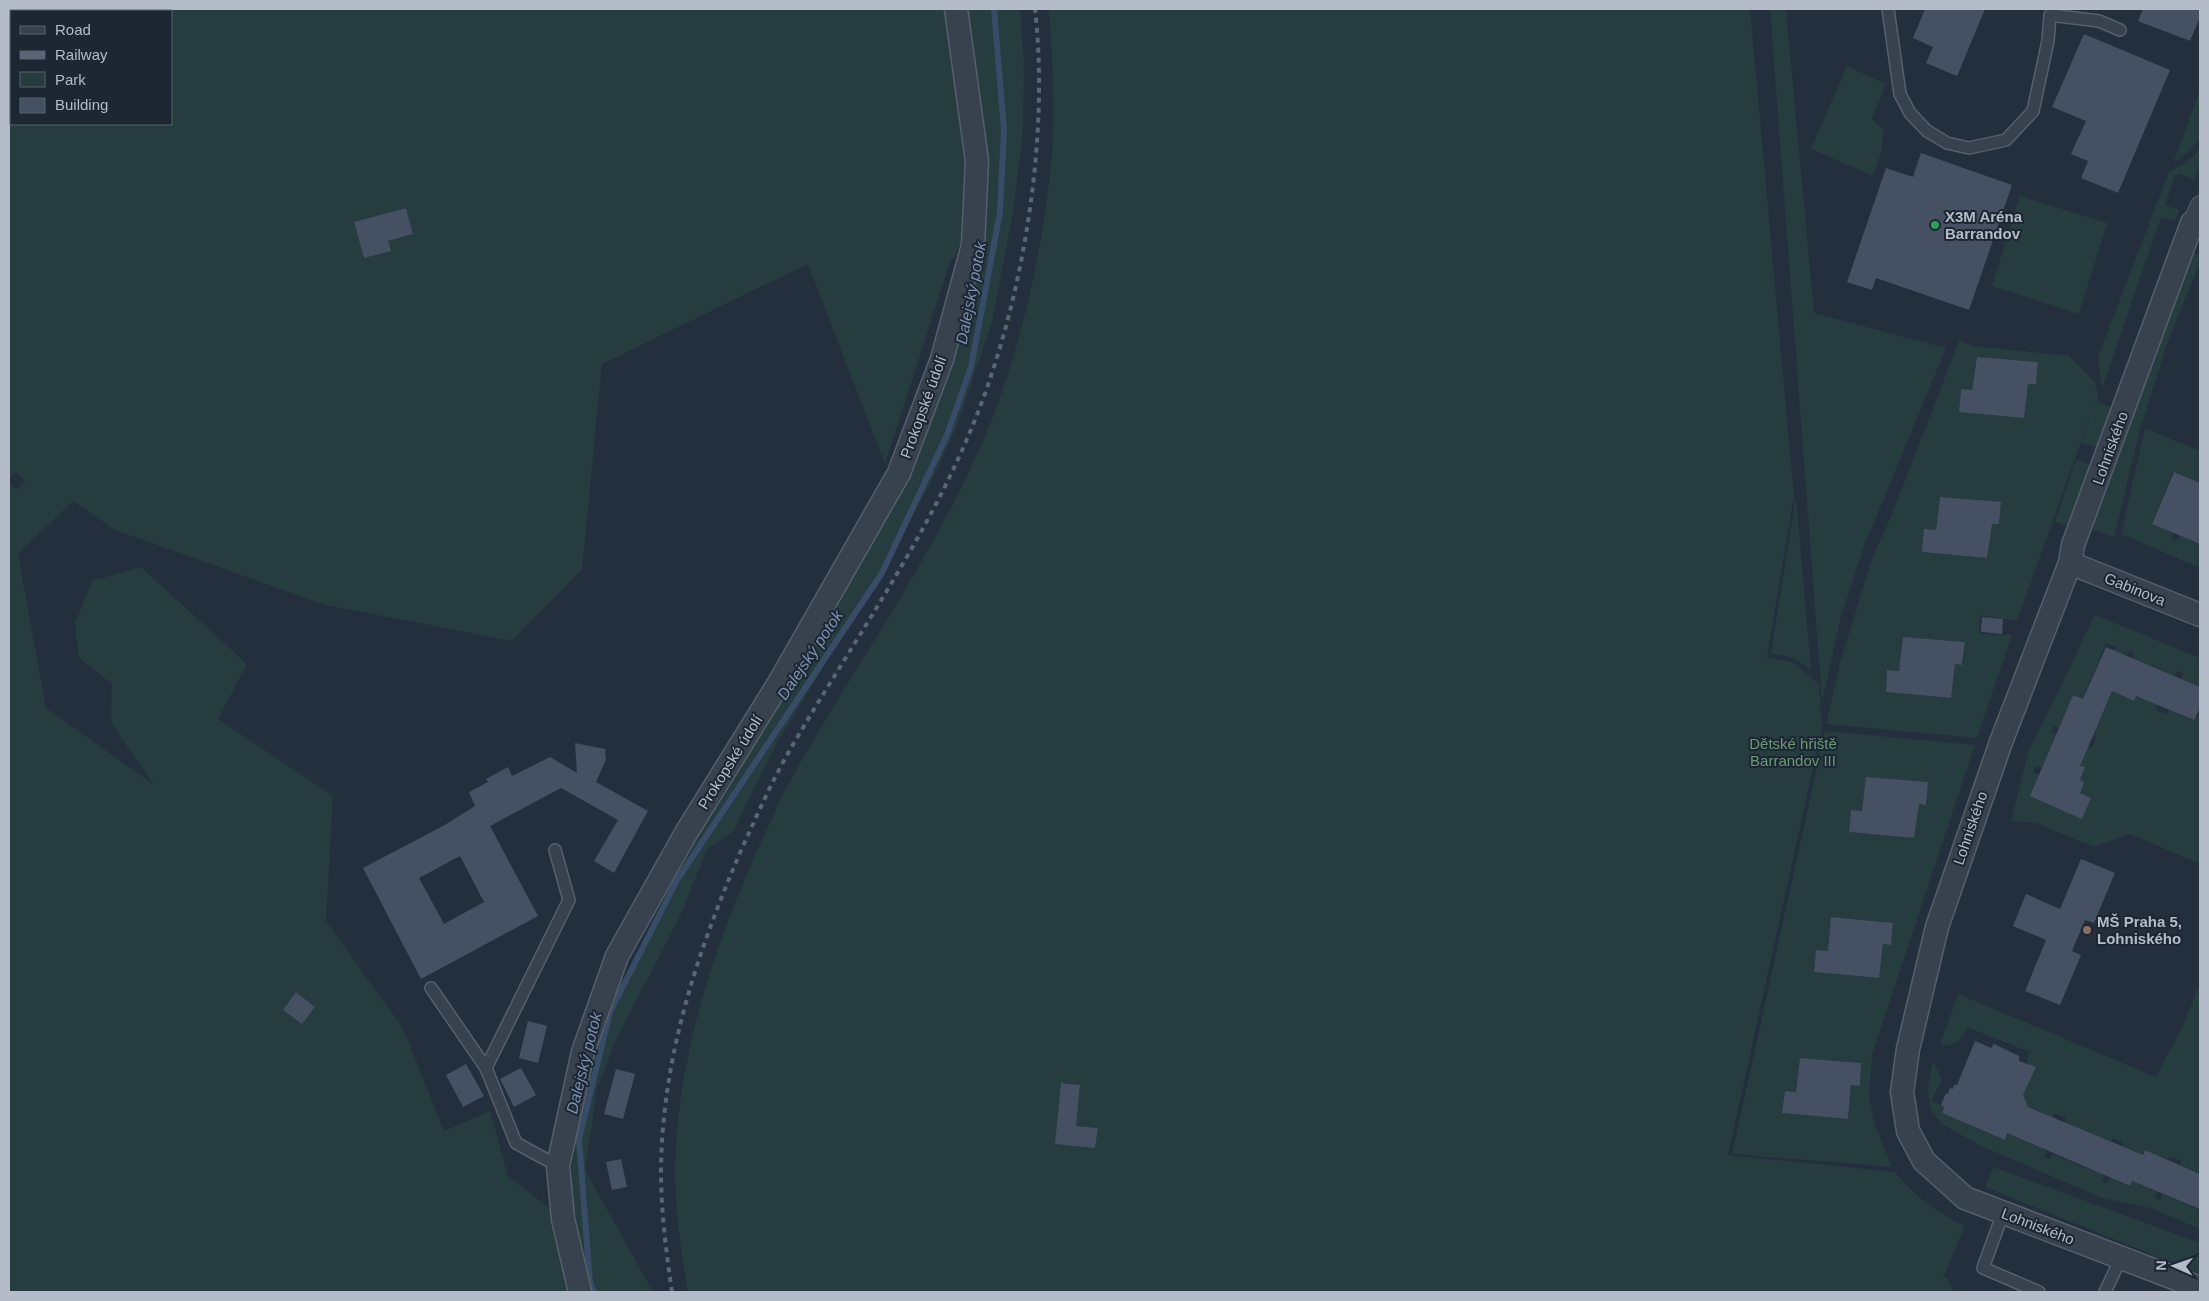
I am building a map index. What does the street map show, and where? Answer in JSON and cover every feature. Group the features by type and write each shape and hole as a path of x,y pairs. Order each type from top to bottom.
{"street":[{"name":"Prokopské údolí","path":"580,1292 563,1219 558,1166 583,1052 617,956 686,832 779,683 899,473 942,359 974,245 977,161 956,9"},
{"name":"Lohniského","path":"2197,218 2073,545 2070,563 2001,742 1937,927 1908,1049 1902,1092 1908,1130 1924,1161 1965,1198 2200,1288"},
{"name":"Gabinova","path":"2070,563 2200,615"}],"lane":[{"path":"1888,9 1900,94 1910,113 1927,131 1947,143 1969,148 2006,140 2033,111 2043,68 2050,15 2099,20 2120,30"},
{"path":"486,1068 569,900 555,850"},
{"path":"432,988 486,1068 516,1142 558,1166"},
{"path":"2003,1213 1983,1268 2039,1292"},
{"path":"2105,1292 2122,1258"}],"green space":[{"path":"9,9 946,9 968,171 962,240 954,258 951,259 885,464 808,264 602,364 582,569 512,641 325,605 115,530 73,501 18,554 46,708 154,785 111,723 112,684 79,658 75,623 92,581 141,567 247,664 218,719 333,796 326,921 403,1028 444,1131 490,1111 508,1176 554,1212 570,1292 9,1292 9,482 16,490 25,482 16,472 9,479","holes":["406,208 413,234 388,241 390,251 364,258 354,222","296,992 315,1006 302,1024"]},
{"path":"966,9 1020,9 1024,64 1023,130 1013,213 992,322 957,426 930,484 892,554 777,743 733,832 707,849 680,916 615,1042 597,1089 585,1170 653,1292 588,1292 569,1185 593,1047 703,825 905,487 949,359 982,250"},
{"name":"Dětské hřiště Barrandov III","path":"1049,9 1750,9 1794,496 1767,657 1792,662 1819,684 1822,727 1728,1155 1895,1172 1927,1203 1965,1226 1943,1278 1947,1277 1951,1287 1956,1292 688,1292 679,1231 675,1170 682,1088 700,1007 725,929 779,803 798,767 944,520 984,439 997,405 1020,335 1029,298 1037,262 1048,189 1053,117","holes":["1061,1083 1080,1085 1078,1102 1066,1101","1057,1124 1098,1128 1095,1148"]},
{"path":"1770,9 1786,9 1814,313 1946,348 1863,549 1841,617 1822,702"},
{"path":"1847,66 1886,84 1872,119 1884,131 1881,152 1873,176 1811,149"},
{"path":"2200,91 2200,138 2188,152 2173,163"},
{"path":"2200,150 2200,169 2198,169 2194,180 2181,174 2175,175 2165,205 2179,210 2175,221 2161,217 2102,389 2098,357 2169,172 2187,162"},
{"path":"2020,196 2107,223 2079,314 1992,286"},
{"path":"2184,248 2200,256 2200,262 2167,344 2140,430 2114,537 2081,526 2079,531 2055,521 2076,460 2101,468"},
{"path":"1959,341 1974,346 2069,356 2095,382 2099,402 2113,408 2101,449 2082,443 2095,396 2085,431 2017,621 1980,615 1979,634 2012,635 1977,738 1826,724 1840,663 1871,561 1891,517","holes":["1977,357 2038,362 2036,384 2028,384 2026,399 1959,412 1961,389 1972,390","1940,497 2001,503 1999,524 1991,524 1987,558 1923,552 1936,530","1903,637 1965,642 1963,664 1955,664 1951,698 1886,692 1887,670 1899,671"]},
{"path":"2145,428 2200,451 2200,498 2189,493 2194,480 2173,472 2152,523 2173,533 2171,539 2176,541 2179,535 2200,544 2200,568 2121,534"},
{"path":"1796,497 1811,670 1794,658 1771,653"},
{"path":"2095,615 2200,658 2200,687 2181,679 2183,673 2177,671 2175,676 2132,658 2134,653 2129,650 2126,656 2115,651 2117,647 2106,643 2083,699 2073,695 2059,728 2053,726 2050,732 2056,734 2042,768 2036,766 2033,772 2039,775 2030,796 2082,818 2091,798 2079,792 2083,782 2079,780 2080,766 2087,746 2092,748 2096,737 2092,735 2112,691 2133,701 2135,696 2158,705 2156,710 2167,714 2169,710 2193,720 2196,716 2200,717 2200,864 2130,834 2094,847 2036,823 2011,821 2028,753"},
{"path":"1825,731 1975,745 1872,1055 1869,1097 1875,1126 1892,1167 1732,1154","holes":["1928,783 1926,805 1918,804 1914,838 1849,832 1851,810 1862,811 1863,800","1832,917 1893,923 1891,945 1883,944 1879,978 1814,972 1816,950 1828,951","1800,1058 1861,1063 1860,1085 1852,1085 1848,1119 1783,1113 1785,1091 1796,1092"]},
{"path":"2200,983 2200,1173 2180,1165 2181,1161 2170,1156 2168,1160 2145,1150 2142,1155 2122,1147 2123,1142 2113,1138 2111,1142 2064,1123 2066,1118 2055,1114 2053,1118 2027,1107 2022,1095 2035,1067 2026,1063 2030,1052 1967,1027 1966,1032 1958,1042 1950,1045 1940,1044 1958,994 2156,1077 2185,1021"},
{"path":"1933,1060 1942,1080 1931,1101 1943,1106 1942,1113 2004,1140 2007,1133 2047,1151 2044,1157 2050,1159 2052,1154 2104,1175 2102,1181 2107,1183 2110,1178 2129,1186 2132,1181 2157,1192 2155,1197 2160,1200 2163,1194 2200,1210 2200,1229 2150,1208 2102,1198 1981,1146 1944,1125 1934,1115 1930,1107 1928,1087"},
{"path":"1993,1167 2200,1243 2200,1274 1985,1187"}],"building":[{"path":"1925,9 1985,9 1957,76 1926,63 1933,47 1913,38"},
{"path":"2143,9 2200,9 2200,17 2190,41 2138,21"},
{"path":"2084,34 2170,70 2118,193 2081,178 2088,161 2071,154 2086,121 2052,107"},
{"path":"1921,153 2012,185 1969,310 1876,278 1872,290 1847,282 1886,168 1913,177"},
{"path":"406,208 413,234 388,241 391,251 364,258 354,222"},
{"path":"1977,357 2038,362 2036,384 2028,384 2024,418 1959,412 1961,389 1972,390"},
{"path":"2174,472 2200,483 2200,544 2152,524"},
{"path":"1940,497 2001,502 1999,524 1992,524 1987,558 1922,552 1924,529 1936,530"},
{"path":"1982,617 2003,619 2002,634 1981,632"},
{"path":"1903,637 1965,642 1962,665 1955,664 1951,698 1886,692 1887,670 1899,671"},
{"path":"2106,647 2200,687 2200,708 2194,720 2136,696 2134,701 2112,691 2080,766 2085,767 2080,780 2084,782 2080,793 2091,798 2082,819 2030,796 2073,695 2083,699"},
{"path":"575,743 605,749 606,760 596,782 648,811 614,873 594,861 618,820 561,788 490,826 538,916 421,979 363,868 443,826 475,806 469,792 488,782 486,779 508,767 512,776 550,757 577,773","holes":["460,856 484,902 444,924 419,878"]},
{"path":"1866,777 1928,782 1926,805 1919,804 1914,838 1849,832 1851,810 1862,811"},
{"path":"2081,859 2115,873 2094,923 2085,920 2072,951 2081,955 2060,1005 2025,991 2046,940 2013,926 2026,894 2060,909"},
{"path":"1831,917 1893,923 1891,945 1883,944 1879,978 1814,972 1816,950 1828,951"},
{"path":"296,992 315,1007 302,1024 283,1010"},
{"path":"528,1021 547,1026 538,1063 519,1058"},
{"path":"1975,1041 1991,1048 1994,1044 2019,1056 2019,1061 2036,1067 2023,1095 2028,1107 2143,1155 2145,1150 2200,1174 2200,1209 2132,1181 2130,1186 2007,1133 2005,1140 1942,1113 1944,1107 1941,1105 1946,1093 1948,1094 1950,1088 1953,1089 1954,1085 1957,1085"},
{"path":"1800,1058 1861,1063 1860,1086 1851,1085 1848,1119 1782,1113 1785,1091 1796,1092"},
{"path":"466,1064 484,1096 463,1107 446,1075"},
{"path":"521,1068 536,1095 514,1107 500,1079"},
{"path":"616,1069 635,1074 623,1119 604,1114"},
{"path":"1061,1083 1080,1085 1076,1126 1098,1128 1095,1148 1055,1144"},
{"path":"621,1159 627,1187 612,1190 606,1162"}],"waterway":[{"name":"Dalejský potok","path":"594,1292 590,1283 579,1139 610,1012 677,880 882,573 947,435 971,367 1000,212 1004,130 994,9"}],"railway":[{"path":"672,1292 662,1201 663,1128 668,1086 686,1004 711,924 743,846 772,784 791,748 886,593 931,514 970,432 988,384 1004,333 1017,279 1028,224 1035,169 1039,60 1035,9"}],"place":[{"name":"X3M Aréna Barrandov","path":"1935,225"},
{"name":"MŠ Praha 5, Lohniského","path":"2087,930"}]}
